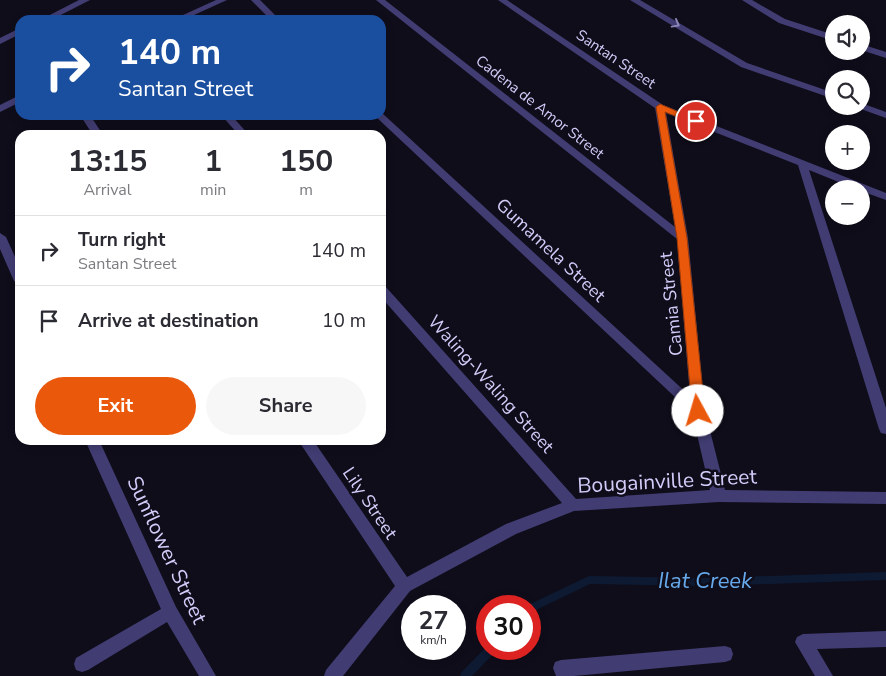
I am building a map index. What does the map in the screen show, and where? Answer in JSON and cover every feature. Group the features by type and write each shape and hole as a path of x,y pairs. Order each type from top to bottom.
{"street":[{"path":"54,15 86,0"},
{"path":"188,15 223,0"},
{"path":"255,0 271,15"},
{"name":"Cadena de Amor Street","path":"380,0 682,238"},
{"name":"Santan Street","path":"502,0 660,107 886,197"},
{"path":"634,0 744,65 825,93"},
{"path":"746,0 782,21 825,35"},
{"path":"0,41 15,34"},
{"path":"870,50 886,55"},
{"path":"0,109 15,101"},
{"name":"Camia Street","path":"660,107 682,238 698,411 719,496"},
{"path":"870,109 886,115"},
{"path":"230,120 240,130"},
{"name":"Gumamela Street","path":"384,120 698,411"},
{"path":"802,163 886,429"},
{"path":"0,237 15,270"},
{"name":"Waling-Waling Street","path":"386,295 573,505"},
{"name":"Sunflower Street","path":"94,445 170,612 208,676"},
{"name":"Lily Street","path":"308,445 404,586"},
{"name":"Bougainville Street","path":"332,676 404,586 510,529 573,505 719,496 886,498"},
{"path":"82,664 170,612"},
{"path":"825,676 803,642 886,639"},
{"path":"566,676 561,668 725,654"}],"waterway":[{"name":"Ilat Creek","path":"541,604 589,580 706,582 886,576"},
{"name":"Ilat Creek","path":"465,676 480,660"}],"route":[{"path":"696,121 660,107 682,238 698,411"}]}
